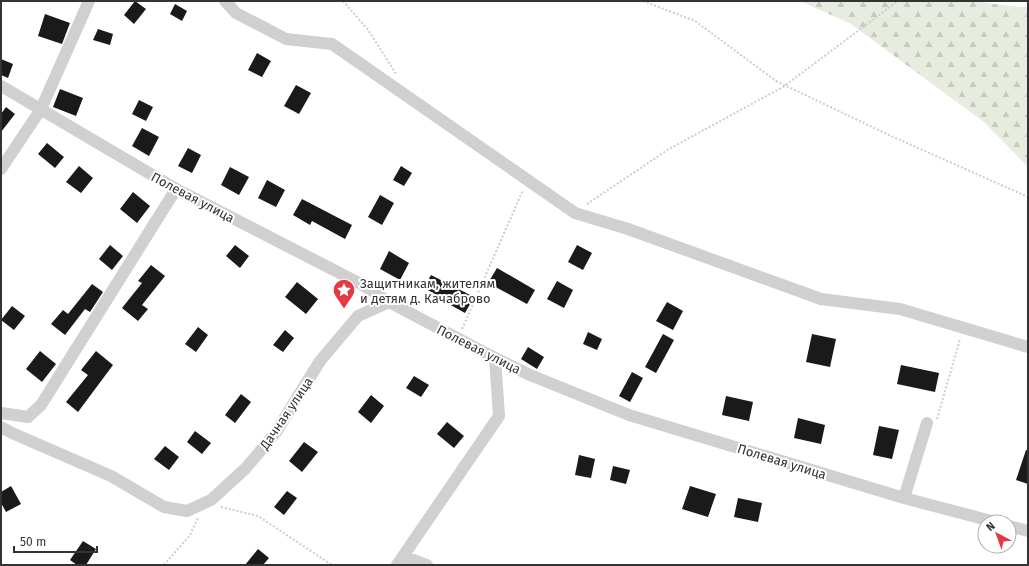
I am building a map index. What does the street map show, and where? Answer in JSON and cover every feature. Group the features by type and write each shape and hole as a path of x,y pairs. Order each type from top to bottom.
{"street":[{"path":"1,169 42,109 89,1"},
{"path":"225,1 236,13 286,39 332,44 575,213 628,229 821,300 900,309 1028,347"},
{"name":"Полевая улица","path":"1,86 176,190 361,284 389,302 530,375 629,415 904,498 977,517"},
{"path":"1,414 28,417 40,405 176,190"},
{"name":"Дачная улица","path":"1,427 111,476 164,507 187,511 211,500 246,468 276,432 320,361 358,316 389,302"},
{"path":"427,565 400,560 499,416 495,358"},
{"path":"904,498 932,422"},
{"path":"1017,528 1028,531"}],"path":[{"path":"343,1 369,32 396,75"},
{"path":"643,1 695,22 785,86 889,135 1028,197"},
{"path":"575,213 669,149 785,86 898,1"},
{"path":"458,339 528,180"},
{"path":"932,422 963,328"},
{"path":"164,565 190,535 206,503 258,516 332,565"}],"green space":[{"path":"800,1 973,1 1028,7 1028,167 984,122 851,24"}],"building":[{"path":"135,1 146,9 134,24 124,15"},
{"path":"175,4 187,11 182,21 170,14"},
{"path":"45,14 70,23 62,44 38,36"},
{"path":"98,29 113,34 110,45 93,40"},
{"path":"257,53 271,61 262,77 248,70"},
{"path":"1,59 13,64 8,78 1,75"},
{"path":"296,85 311,93 299,114 284,106"},
{"path":"60,89 83,98 76,116 53,107"},
{"path":"139,100 153,107 146,121 132,114"},
{"path":"6,107 15,114 1,132 1,114"},
{"path":"142,128 159,137 149,156 132,146"},
{"path":"47,143 64,157 55,168 38,154"},
{"path":"188,148 201,155 192,173 178,166"},
{"path":"79,166 93,178 81,193 66,182"},
{"path":"401,166 412,173 404,186 393,180"},
{"path":"230,167 249,177 239,195 221,185"},
{"path":"267,180 285,190 276,207 258,198"},
{"path":"133,192 150,206 137,223 120,209"},
{"path":"380,195 394,203 382,225 368,217"},
{"path":"302,199 352,225 345,239 312,221 310,225 293,215"},
{"path":"110,245 123,256 112,270 99,259"},
{"path":"235,245 249,256 240,268 226,256"},
{"path":"577,245 592,253 583,270 568,262"},
{"path":"389,251 409,263 400,280 380,269"},
{"path":"151,265 165,276 142,305 148,309 138,321 122,308 142,283 138,281"},
{"path":"497,268 535,290 527,304 488,283"},
{"path":"431,275 474,297 465,313 447,303 448,301 424,288"},
{"path":"557,281 573,290 564,308 547,299"},
{"path":"297,282 318,299 306,314 285,297"},
{"path":"92,284 103,292 90,312 85,309 65,335 51,324 63,310 68,314"},
{"path":"667,302 683,311 673,330 656,321"},
{"path":"12,306 25,316 14,330 1,320"},
{"path":"198,327 208,335 196,352 185,344"},
{"path":"285,330 294,338 283,352 273,345"},
{"path":"588,332 602,339 597,350 583,344"},
{"path":"663,334 674,340 656,373 645,367"},
{"path":"812,334 836,339 830,367 806,362"},
{"path":"528,347 544,357 537,369 521,359"},
{"path":"40,351 56,364 42,382 26,369"},
{"path":"96,351 113,365 78,412 66,402 88,375 81,370"},
{"path":"901,365 939,373 935,392 897,384"},
{"path":"632,372 643,378 630,402 619,396"},
{"path":"414,376 429,385 421,397 406,388"},
{"path":"241,394 251,402 235,423 225,415"},
{"path":"371,395 384,406 371,423 358,412"},
{"path":"726,396 753,402 749,421 722,415"},
{"path":"798,418 825,425 821,444 794,438"},
{"path":"447,422 464,436 454,448 437,434"},
{"path":"879,426 899,430 892,459 873,455"},
{"path":"195,431 211,443 202,454 187,442"},
{"path":"304,442 318,452 302,472 289,461"},
{"path":"165,446 179,457 169,470 154,459"},
{"path":"1026,450 1028,450 1028,484 1016,480"},
{"path":"579,455 595,459 591,478 575,475"},
{"path":"613,466 630,470 626,484 610,480"},
{"path":"11,486 21,504 6,512 1,503 1,492"},
{"path":"690,486 716,494 708,517 682,509"},
{"path":"287,491 297,498 284,515 274,507"},
{"path":"738,498 762,503 758,522 734,517"},
{"path":"83,541 96,549 86,565 77,565 70,560"},
{"path":"258,549 269,558 263,565 245,565"}],"place":[{"name":"Защитникам, жителям и детям д. Качаброво","path":"344,310"}]}
